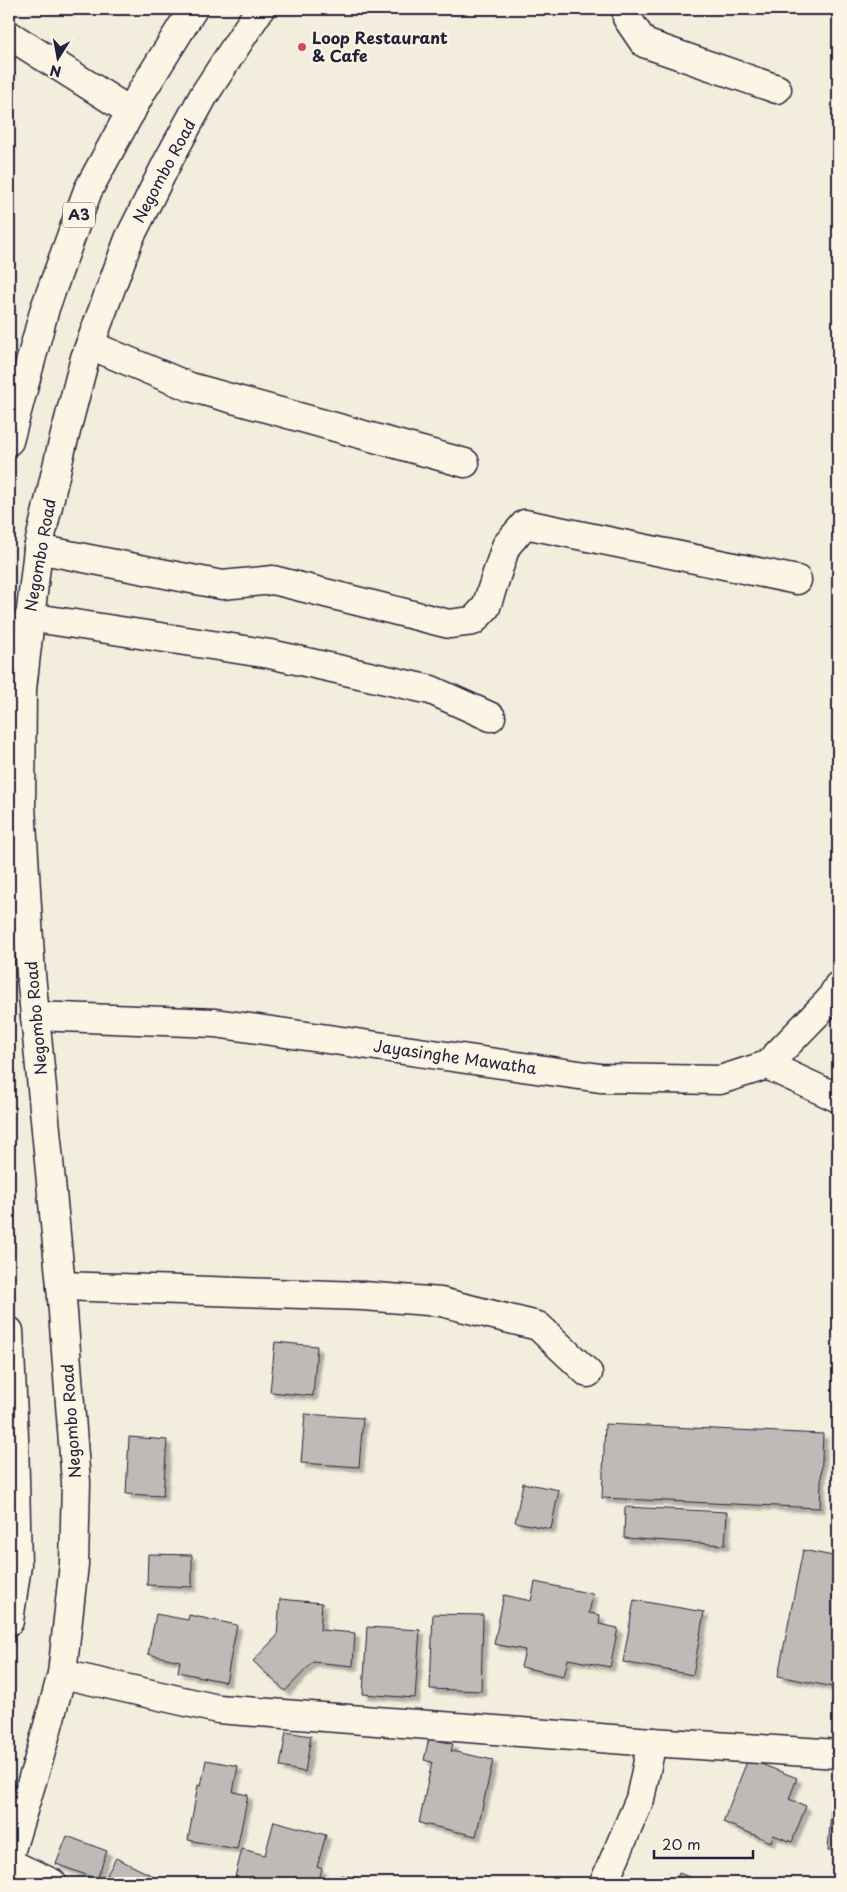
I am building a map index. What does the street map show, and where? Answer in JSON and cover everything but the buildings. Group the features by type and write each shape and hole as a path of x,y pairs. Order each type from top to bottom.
{"main road":[{"name":"A3","path":"9,440 45,308 88,190 131,112 193,9"},
{"name":"Negombo Road","path":"9,1856 62,1674 74,1564 76,1482 61,1286 31,974 21,806 22,689 38,549 60,454 90,345 129,239 204,95 260,9"},
{"path":"628,9 627,18 644,43 776,89"},
{"path":"9,35 131,112"},
{"path":"90,345 190,387 465,463"},
{"path":"38,549 222,585 273,580 449,624 473,621 486,607 506,546 526,524 797,580"},
{"path":"29,617 280,656 431,690 491,717"},
{"name":"Jayasinghe Mawatha","path":"35,1016 215,1023 600,1078 720,1080 767,1065 830,1000 838,986"},
{"path":"767,1065 838,1098"},
{"path":"61,1286 363,1296 441,1302 538,1326 588,1373"},
{"path":"9,1331 14,1438 13,1565 9,1621"},
{"path":"62,1674 218,1708 652,1742 838,1754"},
{"path":"604,1883 640,1799 652,1742"},
{"path":"9,1863 52,1883"}],"place":[{"name":"Loop Restaurant & Cafe","path":"302,47"}]}
